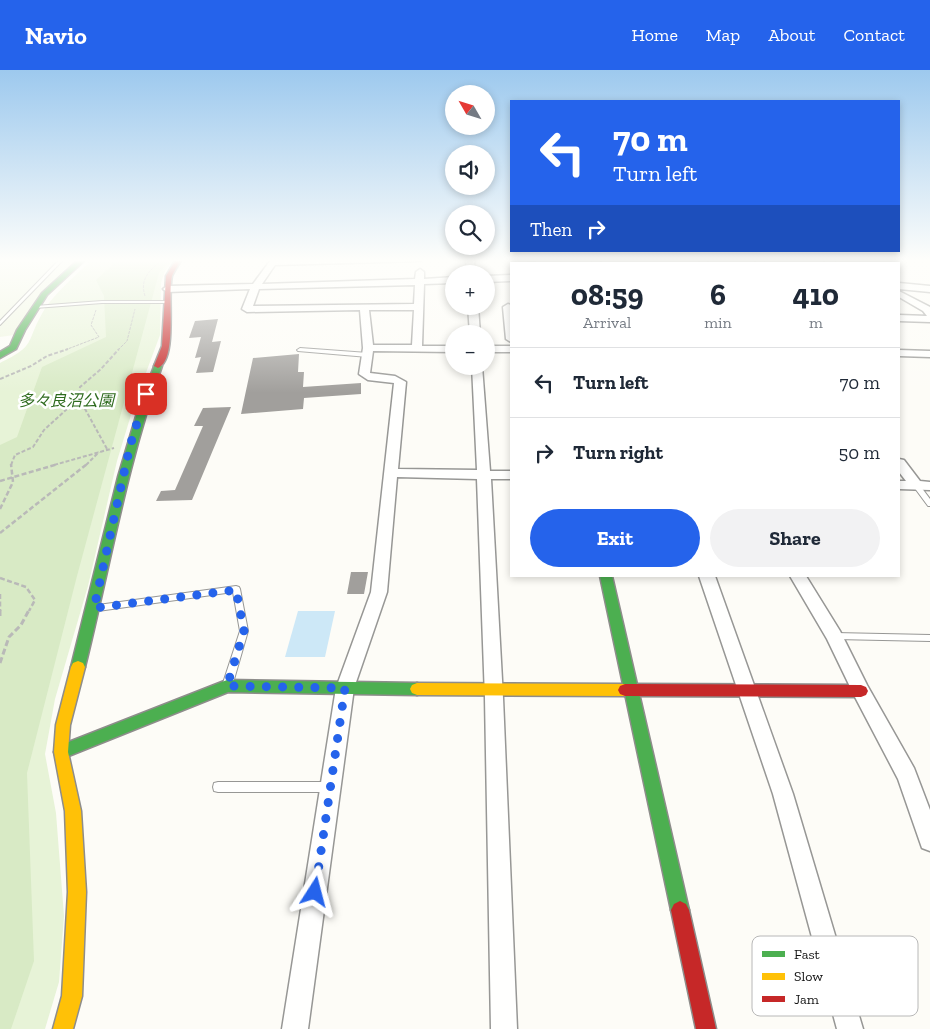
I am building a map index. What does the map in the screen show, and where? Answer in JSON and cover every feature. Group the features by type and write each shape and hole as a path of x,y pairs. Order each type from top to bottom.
{"street":[{"path":"0,356 13,346 37,304"},
{"path":"63,1029 72,996 77,892 73,811 61,752 63,725 94,608 130,446 141,409 166,346 168,331 167,304"},
{"path":"249,304 247,309 418,307"},
{"path":"417,348 418,304"},
{"path":"917,304 927,309 930,314"},
{"path":"508,307 510,328"},
{"path":"295,1029 345,688 379,592 400,382 394,378 366,377 364,374 368,352 364,308"},
{"path":"900,318 930,319"},
{"path":"368,352 417,348 445,349"},
{"path":"495,349 510,349"},
{"path":"900,353 930,354"},
{"path":"478,375 485,474 494,690 504,1029"},
{"path":"900,464 916,485"},
{"path":"391,473 510,475"},
{"path":"900,485 930,486"},
{"path":"606,577 706,1029"},
{"path":"707,577 784,794 824,936"},
{"path":"799,577 834,636 861,691 907,775 930,840"},
{"path":"61,752 227,686 494,690 861,691"},
{"path":"846,1016 850,1029"}],"lane":[{"path":"0,324 19,304"},
{"path":"35,307 79,304"},
{"path":"300,350 368,352"},
{"path":"916,485 930,504"},
{"path":"94,608 236,590 244,631 227,686"},
{"path":"834,636 930,638"},
{"path":"218,788 330,787"}],"path":[{"path":"107,449 79,398 80,387 101,369 127,341 136,306 140,304"},
{"path":"0,379 31,366 47,356 60,353 80,343 95,340 99,337 91,325 98,307 92,307"},
{"path":"0,509 13,482 11,462 15,456 32,447 44,430 79,398"},
{"path":"0,482 107,449 130,446"},
{"path":"0,533 95,458 100,451"},
{"path":"0,578 26,587 35,600 22,625 9,637 0,663"},
{"path":"0,594 0,618"}],"green space":[{"path":"0,304 38,304 14,335 0,337"},
{"name":"多々良沼公園","path":"49,304 161,304 160,335 134,405 117,461 88,586 55,699 45,754 56,813 64,916 59,982 45,1029 0,1029 0,363 20,352 25,347"},
{"name":"多々良沼公園","path":"104,304 151,304 77,576 27,773 34,961 11,1029 0,1029 0,445 17,437 42,367 106,337"}],"water":[{"path":"298,611 335,611 325,657 285,657"}],"building":[{"path":"218,319 212,342 221,341 213,372 196,373 201,357 195,358 201,337 189,338 195,321"},
{"path":"299,354 298,372 304,372 303,387 361,383 361,394 304,398 303,409 241,414 253,358"},
{"path":"231,407 192,500 156,501 161,491 175,490 203,426 194,426 203,408"},
{"path":"351,572 368,572 364,594 347,594"}],"traffic: fast":[{"path":"0,356 13,347 21,330 38,304"},
{"path":"78,667 123,477 133,440 158,366"},
{"path":"606,577 680,910"},
{"path":"61,752 227,686 417,689"}],"traffic: slow":[{"path":"63,1029 72,996 77,892 73,811 61,752 63,725 78,667"},
{"path":"417,689 625,690"}],"traffic: jam":[{"path":"158,366 166,346 168,304"},
{"path":"625,690 861,691"},
{"path":"680,910 706,1029"}],"route":[{"path":"146,394 130,446 94,608 236,590 244,631 227,686 345,688 315,892"}]}
